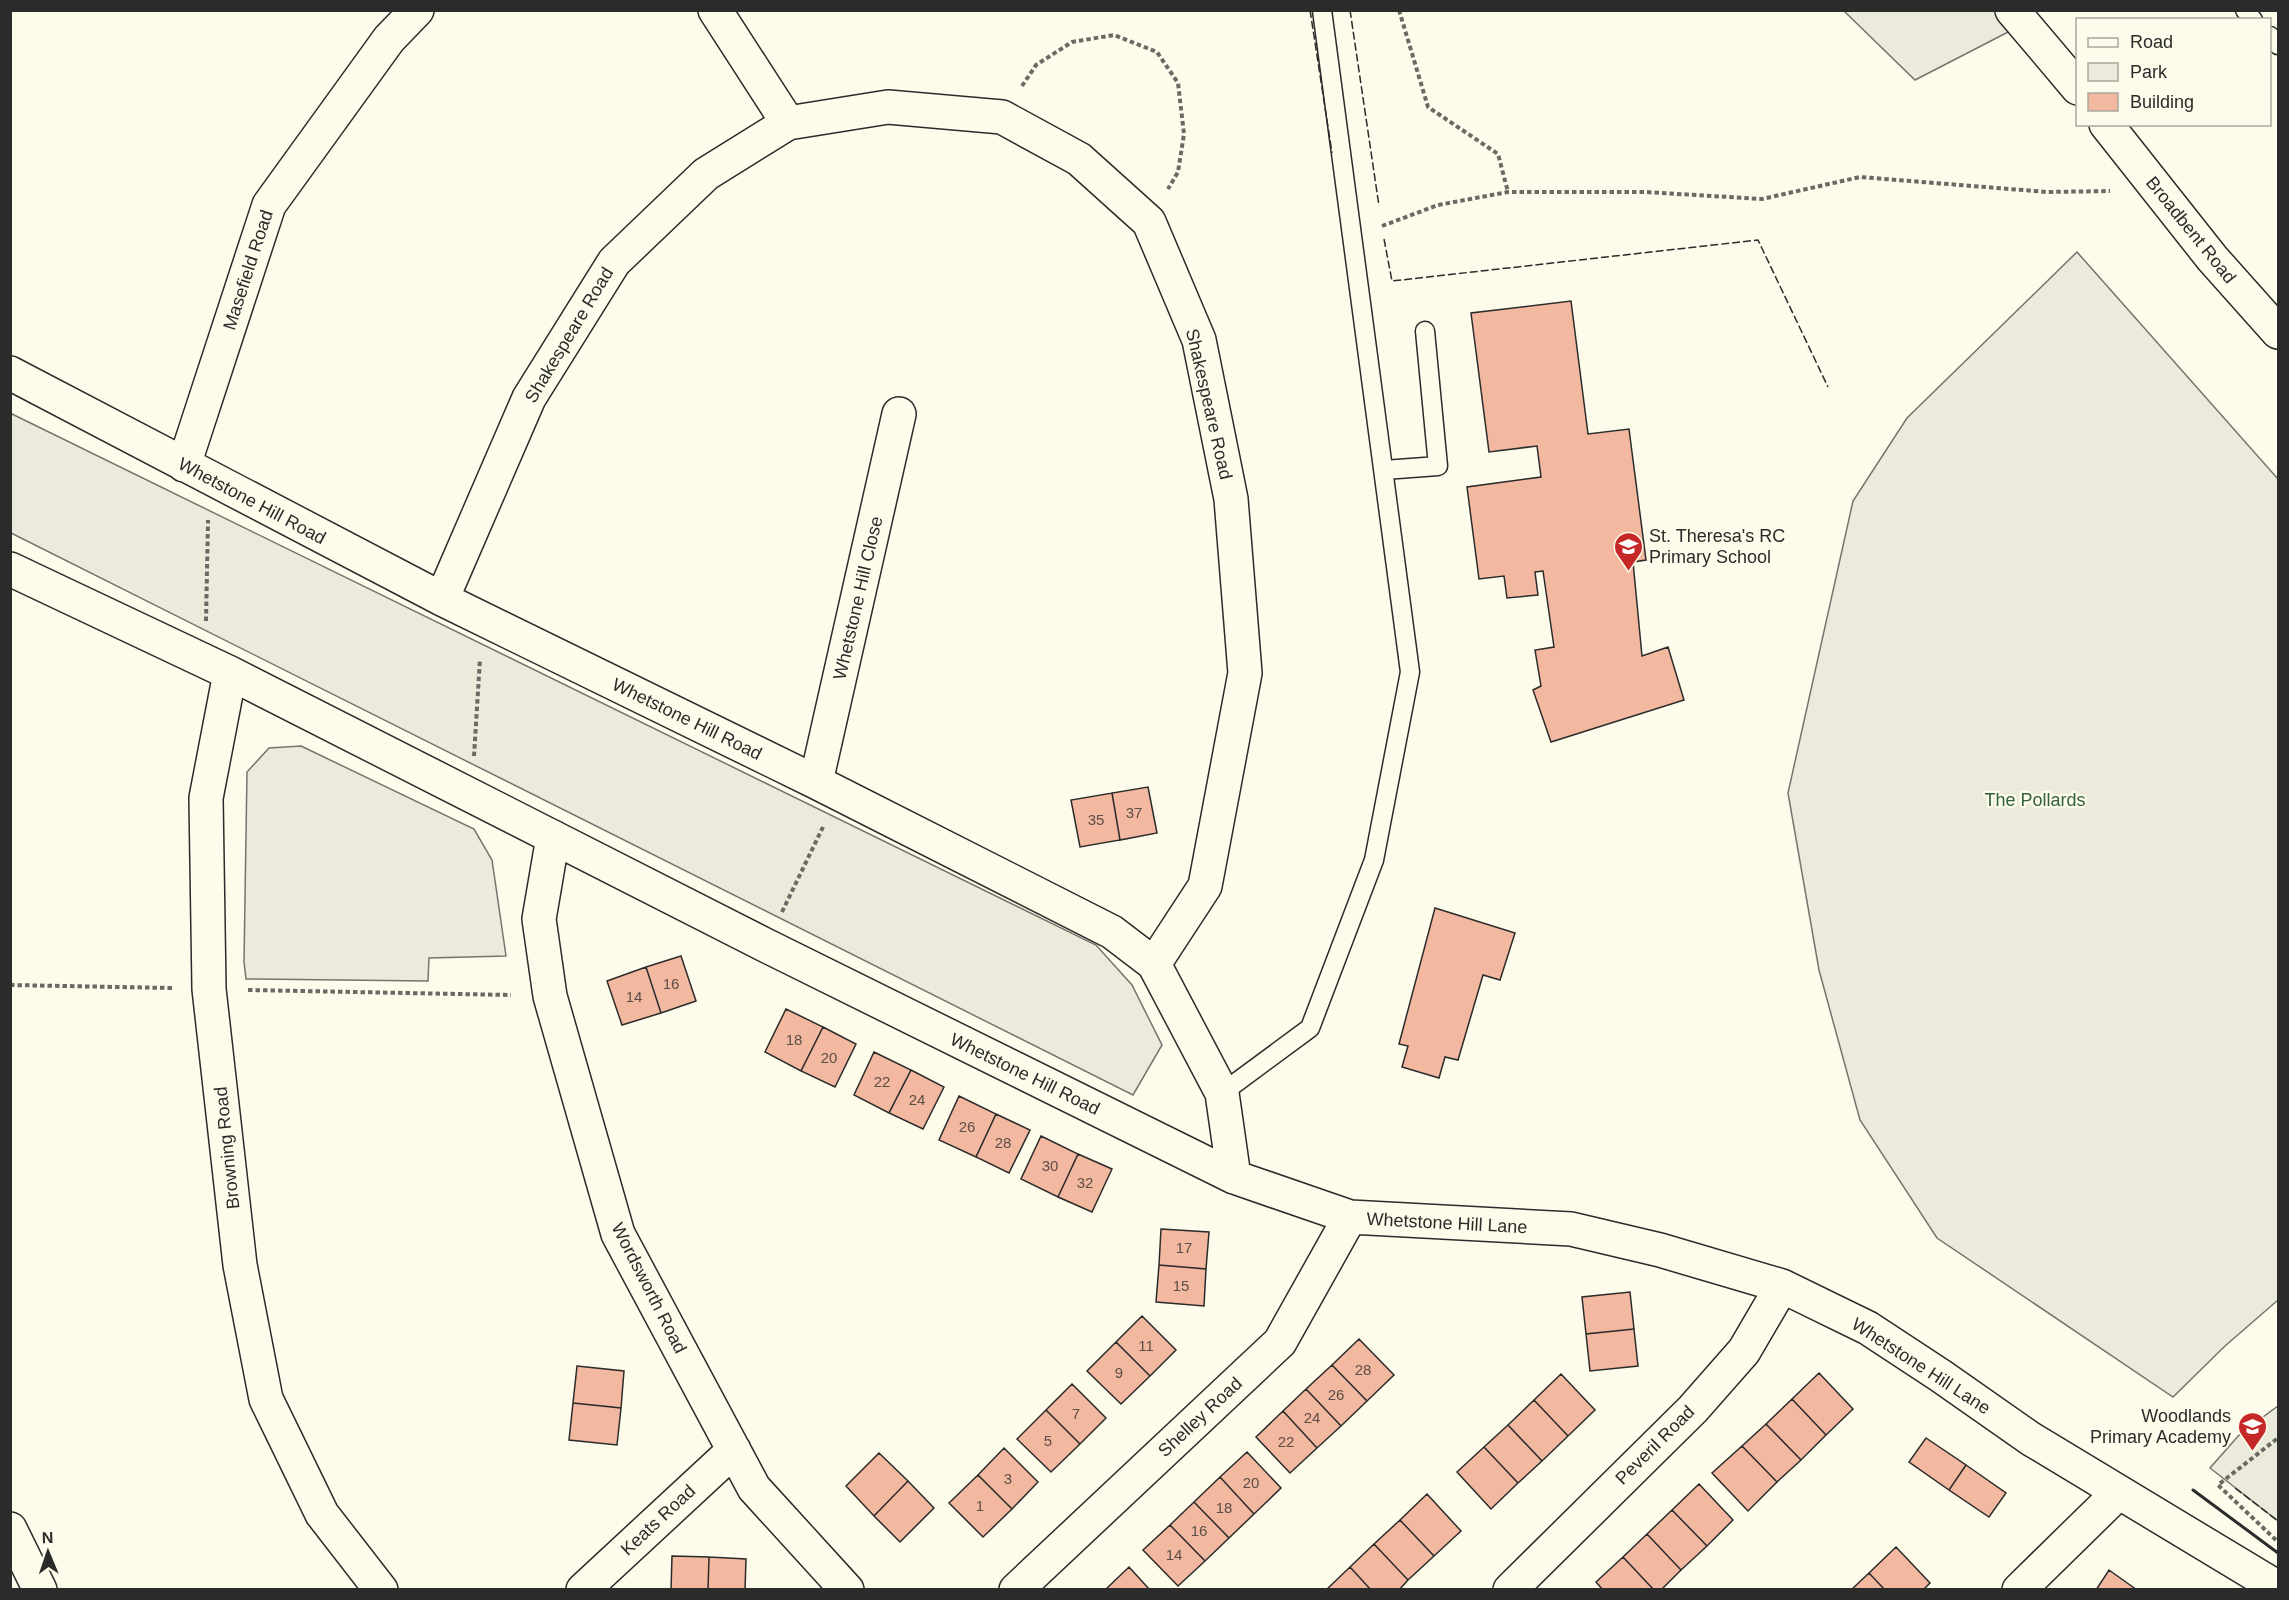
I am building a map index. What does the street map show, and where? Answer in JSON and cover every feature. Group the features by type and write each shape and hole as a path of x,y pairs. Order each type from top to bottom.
{"street":[{"name":"Masefield Road","path":"184,465 269,205 389,39 417,10"},
{"path":"716,10 788,123"},
{"path":"2012,10 2076,86"},
{"name":"Shakespeare Road","path":"441,599 529,398 614,262 706,174 788,123 888,107 1002,117 1079,159 1149,222 1198,340 1231,499 1245,673 1205,886 1154,964"},
{"name":"Broadbent Road","path":"2108,126 2212,258 2278,332"},
{"name":"Whetstone Hill Road","path":"10,373 213,482 441,599 816,782 1112,932 1154,964 1222,1093 1234,1177"},
{"name":"Whetstone Hill Close","path":"816,782 899,414"},
{"name":"Whetstone Hill Road","path":"10,569 230,673 765,945 1234,1177 1350,1217"},
{"name":"Browning Road","path":"230,673 206,798 209,989 240,1265 266,1399 322,1514 381,1590"},
{"name":"Wordsworth Road","path":"553,837 539,919 550,996 618,1234 754,1488 847,1590"},
{"name":"Whetstone Hill Lane","path":"1350,1217 1571,1229 1660,1250 1782,1286 1868,1328 2031,1439 2278,1588"},
{"name":"Shelley Road","path":"1016,1590 1280,1342 1350,1217"},
{"name":"Peveril Road","path":"1510,1590 1693,1409 1744,1351 1782,1286"},
{"name":"Keats Road","path":"583,1590 734,1450"},
{"path":"2019,1590 2118,1493"},
{"path":"10,1529 40,1590"}],"lane":[{"path":"1222,1093 1310,1028 1374,860 1410,672 1322,10"},
{"path":"1384,470 1438,466 1425,331"}],"path":[{"path":"1399,10 1428,107 1498,154 1508,192"},
{"path":"1002,117 1036,65 1072,42 1114,35 1157,52 1178,83 1184,134 1178,172 1149,222"},
{"path":"1353,237 1438,205 1508,192 1645,192 1762,199 1860,177 2047,192 2158,190"},
{"path":"213,482 208,494 206,621 230,673"},
{"path":"471,796 480,654"},
{"path":"765,945 829,814 816,782"},
{"path":"10,985 550,996"},
{"path":"2278,1438 2218,1485 2278,1542"}],"green space":[{"path":"1844,11 1996,11 2014,29 1915,80"},
{"name":"The Pollards","path":"2077,252 2278,479 2278,1300 2225,1346 2173,1397 1937,1238 1860,1120 1819,970 1788,793 1853,501 1907,418"},
{"path":"10,413 1096,945 1132,985 1162,1045 1133,1095 11,533"},
{"path":"301,746 474,829 492,860 506,956 429,958 428,981 246,979 244,962 247,772 269,748"},
{"name":"Woodlands Primary Academy","path":"2278,1406 2278,1521 2210,1468 2240,1434"}],"building":[{"path":"1571,301 1588,434 1629,429 1646,560 1633,562 1642,656 1668,647 1684,700 1551,742 1533,690 1541,686 1535,650 1554,647 1543,571 1535,572 1538,595 1507,598 1504,576 1479,579 1467,487 1541,477 1537,446 1489,452 1471,313"},
{"path":"1148,787 1157,833 1120,840 1112,793"},
{"path":"1112,793 1120,840 1080,847 1071,800"},
{"path":"1435,908 1515,933 1500,980 1483,975 1458,1060 1445,1057 1439,1078 1402,1067 1408,1046 1399,1044"},
{"path":"681,956 696,1001 661,1013 646,967"},
{"path":"646,967 661,1013 622,1025 607,981"},
{"path":"786,1009 823,1027 801,1071 765,1052"},
{"path":"823,1027 856,1044 835,1087 801,1071"},
{"path":"874,1052 911,1070 889,1113 854,1095"},
{"path":"911,1070 944,1087 923,1129 889,1113"},
{"path":"959,1096 996,1114 976,1157 939,1140"},
{"path":"996,1114 1030,1130 1009,1173 976,1157"},
{"path":"1041,1136 1078,1154 1058,1197 1021,1179"},
{"path":"1078,1154 1112,1169 1092,1212 1058,1197"},
{"path":"1161,1229 1209,1232 1206,1269 1159,1265"},
{"path":"1159,1265 1206,1269 1204,1306 1156,1302"},
{"path":"1630,1292 1634,1329 1586,1334 1582,1297"},
{"path":"1142,1316 1176,1350 1150,1376 1116,1342"},
{"path":"1634,1329 1638,1366 1590,1371 1586,1334"},
{"path":"1359,1339 1394,1375 1367,1401 1332,1365"},
{"path":"1116,1342 1150,1376 1121,1404 1087,1371"},
{"path":"1332,1365 1367,1401 1341,1426 1306,1389"},
{"path":"577,1366 624,1371 621,1408 573,1403"},
{"path":"1819,1373 1853,1409 1826,1435 1792,1399"},
{"path":"1561,1374 1595,1410 1568,1436 1534,1400"},
{"path":"1072,1384 1106,1418 1080,1444 1046,1410"},
{"path":"1306,1389 1341,1426 1317,1448 1283,1411"},
{"path":"1792,1399 1826,1435 1801,1460 1766,1424"},
{"path":"1534,1400 1568,1436 1542,1461 1508,1425"},
{"path":"573,1403 621,1408 617,1445 569,1440"},
{"path":"1046,1410 1080,1444 1051,1472 1017,1439"},
{"path":"1283,1411 1317,1448 1290,1473 1256,1437"},
{"path":"1766,1424 1801,1460 1777,1482 1742,1446"},
{"path":"1508,1425 1542,1461 1518,1483 1484,1447"},
{"path":"1926,1438 1966,1465 1949,1490 1909,1462"},
{"path":"1742,1446 1777,1482 1748,1511 1712,1473"},
{"path":"1484,1447 1518,1483 1491,1509 1457,1472"},
{"path":"1004,1448 1038,1482 1012,1509 978,1475"},
{"path":"1247,1452 1281,1488 1254,1514 1220,1477"},
{"path":"879,1453 908,1481 874,1516 846,1486"},
{"path":"1966,1465 2006,1493 1989,1517 1949,1490"},
{"path":"978,1475 1012,1509 983,1537 949,1503"},
{"path":"1220,1477 1254,1514 1229,1538 1194,1502"},
{"path":"908,1481 934,1508 900,1542 874,1516"},
{"path":"1699,1484 1733,1520 1707,1546 1672,1510"},
{"path":"1427,1494 1461,1531 1434,1556 1400,1520"},
{"path":"1194,1502 1229,1538 1205,1561 1170,1525"},
{"path":"1672,1510 1707,1546 1681,1570 1647,1534"},
{"path":"1400,1520 1434,1556 1408,1580 1374,1544"},
{"path":"1170,1525 1205,1561 1178,1586 1143,1550"},
{"path":"1647,1534 1681,1570 1661,1590 1654,1590 1623,1557"},
{"path":"1374,1544 1408,1580 1399,1590 1371,1590 1350,1567"},
{"path":"1896,1547 1930,1583 1923,1590 1885,1590 1869,1573"},
{"path":"672,1556 709,1557 708,1590 671,1590"},
{"path":"709,1557 746,1559 745,1590 708,1590"},
{"path":"1623,1557 1654,1590 1603,1590 1596,1582"},
{"path":"1129,1567 1150,1590 1105,1590"},
{"path":"1350,1567 1371,1590 1326,1590"},
{"path":"2109,1570 2137,1590 2096,1590"},
{"path":"1869,1573 1885,1590 1851,1590"}],"fence":[{"path":"1310,10 1332,153"},
{"path":"1350,10 1379,206"},
{"path":"1384,239 1392,281 1758,240 1828,387"},
{"path":"2235,1488 2278,1521"}],"wall":[{"path":"2193,1490 2278,1553"}],"place":[{"name":"St. Theresa's RC Primary School","path":"1628,572"},
{"name":"Woodlands Primary Academy","path":"2252,1452"}]}
